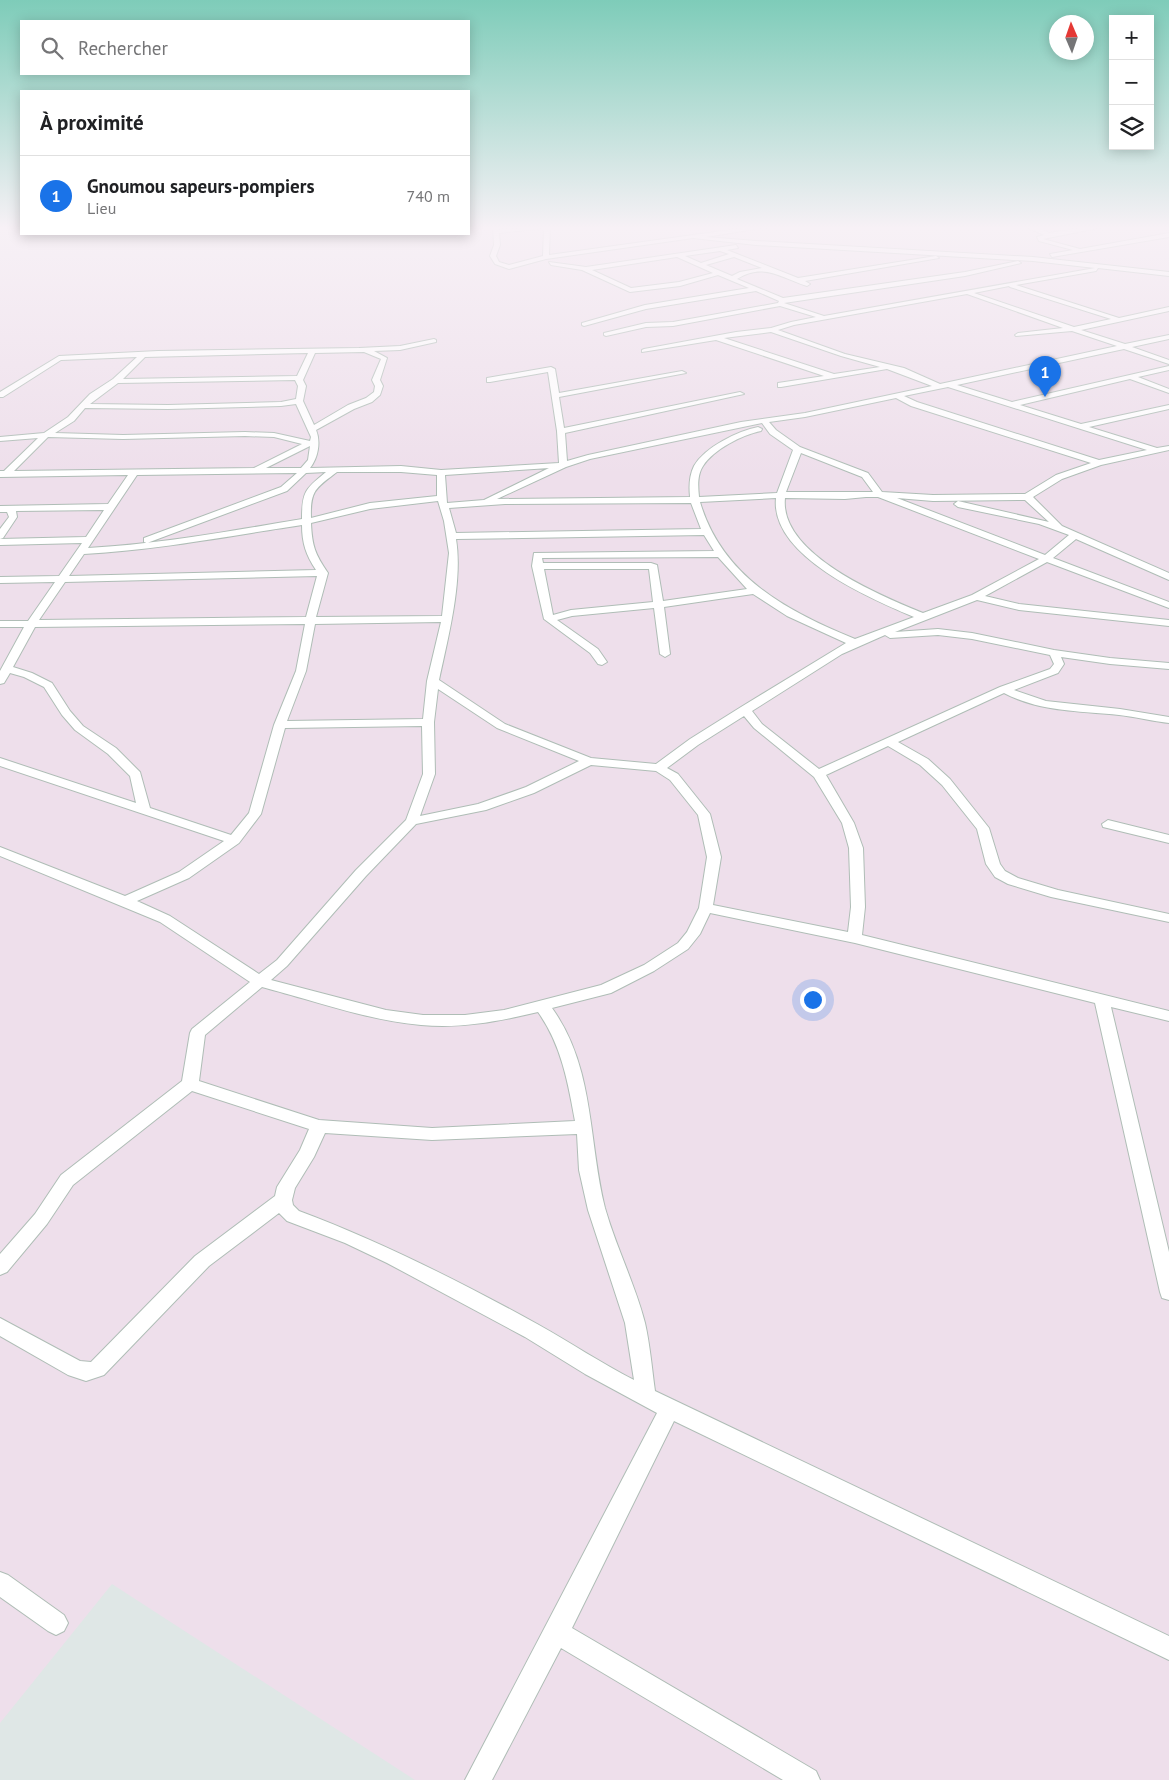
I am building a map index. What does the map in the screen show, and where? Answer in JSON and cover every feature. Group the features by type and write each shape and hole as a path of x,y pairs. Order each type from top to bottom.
{"street":[{"path":"584,324 638,309"},
{"path":"606,334 646,325 673,324 746,309"},
{"path":"801,309 826,318"},
{"path":"644,351 772,330 793,323 875,309"},
{"path":"1016,309 1169,362"},
{"path":"1085,309 1120,320"},
{"path":"1018,336 1073,329 1169,309"},
{"path":"772,330 843,355 1012,404 1158,451"},
{"path":"479,504 563,465 588,457 765,423 1169,337"},
{"path":"716,338 832,376"},
{"path":"0,395 59,358 70,356 143,356 158,353 359,350 400,348 434,341"},
{"path":"312,429 351,407 369,400 377,393 379,386 376,380 384,358 359,350"},
{"path":"254,470 310,444 315,437 299,401 302,386 299,378 312,351"},
{"path":"3,474 46,435 71,419 93,396 116,380 143,356"},
{"path":"781,385 889,367"},
{"path":"1012,404 1169,368"},
{"path":"490,380 551,369 561,431 563,465"},
{"path":"555,396 682,373"},
{"path":"1130,377 1169,391"},
{"path":"116,380 299,378"},
{"path":"561,431 740,394"},
{"path":"897,395 909,402 1099,462"},
{"path":"83,406 168,407 281,404 299,401"},
{"path":"1081,426 1169,407"},
{"path":"765,423 797,449 864,476 880,495 1169,605"},
{"path":"765,423 743,433 706,457 698,467 693,483 695,500 705,532 740,578 755,591 797,619 855,644"},
{"path":"0,439 46,435 123,437 267,434 310,444"},
{"path":"122,548 284,489 312,460 310,444"},
{"path":"81,550 122,548 308,521 370,506 443,502 479,504 565,500 695,500 781,495 880,495 933,498 1027,497 1059,477 1099,462 1169,448"},
{"path":"797,449 781,495 780,515 785,526 796,541 810,554 849,582 923,617"},
{"path":"3,474 401,469 440,474 563,465"},
{"path":"125,901 184,875 234,840 255,814 280,725 302,671 310,621 323,573 311,554 307,541 306,499 315,485 335,470"},
{"path":"0,681 31,624 134,473"},
{"path":"0,1267 41,1219 67,1180 190,1084 198,1034 288,957 361,874 412,821 429,774 428,722 433,682 447,619 454,553 453,536 443,502 440,474"},
{"path":"1027,497 1064,529"},
{"path":"933,498 1041,522 1064,529 1169,577"},
{"path":"0,509 111,507"},
{"path":"0,536 13,517 11,509"},
{"path":"453,536 705,532"},
{"path":"534,535 542,597 549,618 594,651 602,662"},
{"path":"659,768 694,742 745,709 855,644 976,597 1046,559 1076,535"},
{"path":"0,542 88,540"},
{"path":"537,561 720,554"},
{"path":"537,561 654,567 665,654"},
{"path":"0,580 323,573"},
{"path":"549,618 571,613 755,591"},
{"path":"976,597 1019,607 1169,623"},
{"path":"0,624 447,619"},
{"path":"877,635 938,632 972,636 1110,661 1169,666"},
{"path":"818,774 1004,689 1054,671 1059,664 1054,652"},
{"path":"8,669 28,675 48,685 66,713 79,728 112,751 136,776 144,811"},
{"path":"0,851 165,919 261,982 386,1015 423,1020 464,1020 504,1015 606,988 649,968 683,946 693,934 706,908 714,856 704,814 674,777 659,768 589,761 501,726 433,682"},
{"path":"1004,689 1022,698 1061,708 1119,712 1169,720"},
{"path":"745,709 758,726 818,774 848,823 856,848 858,907 856,938"},
{"path":"280,725 428,722"},
{"path":"888,741 924,762 946,782 982,828 993,864 1000,874 1013,881 1056,894 1169,918"},
{"path":"412,821 482,807 530,790 589,761"},
{"path":"0,762 234,840"},
{"path":"1108,824 1169,839"},
{"path":"706,908 856,938 1169,1016"},
{"path":"1102,999 1169,1292"},
{"path":"542,1006 555,1024 566,1048 574,1074 585,1127 588,1170 597,1210 635,1323 646,1395"},
{"path":"190,1084 318,1126 432,1134 585,1127"},
{"path":"318,1126 308,1152 286,1187 283,1200 285,1208 293,1216 351,1238 394,1258 532,1331 592,1368 670,1409 1169,1648"},
{"path":"0,1326 76,1369 86,1372 97,1369 202,1261 283,1200"},
{"path":"478,1780 557,1632 670,1409"},
{"path":"0,1583 56,1623"},
{"path":"557,1632 807,1780"}],"shaded area":[{"path":"112,1584 415,1780 0,1780 0,1723"}],"place":[{"name":"Gnoumou sapeurs-pompiers","path":"1045,397"}]}
